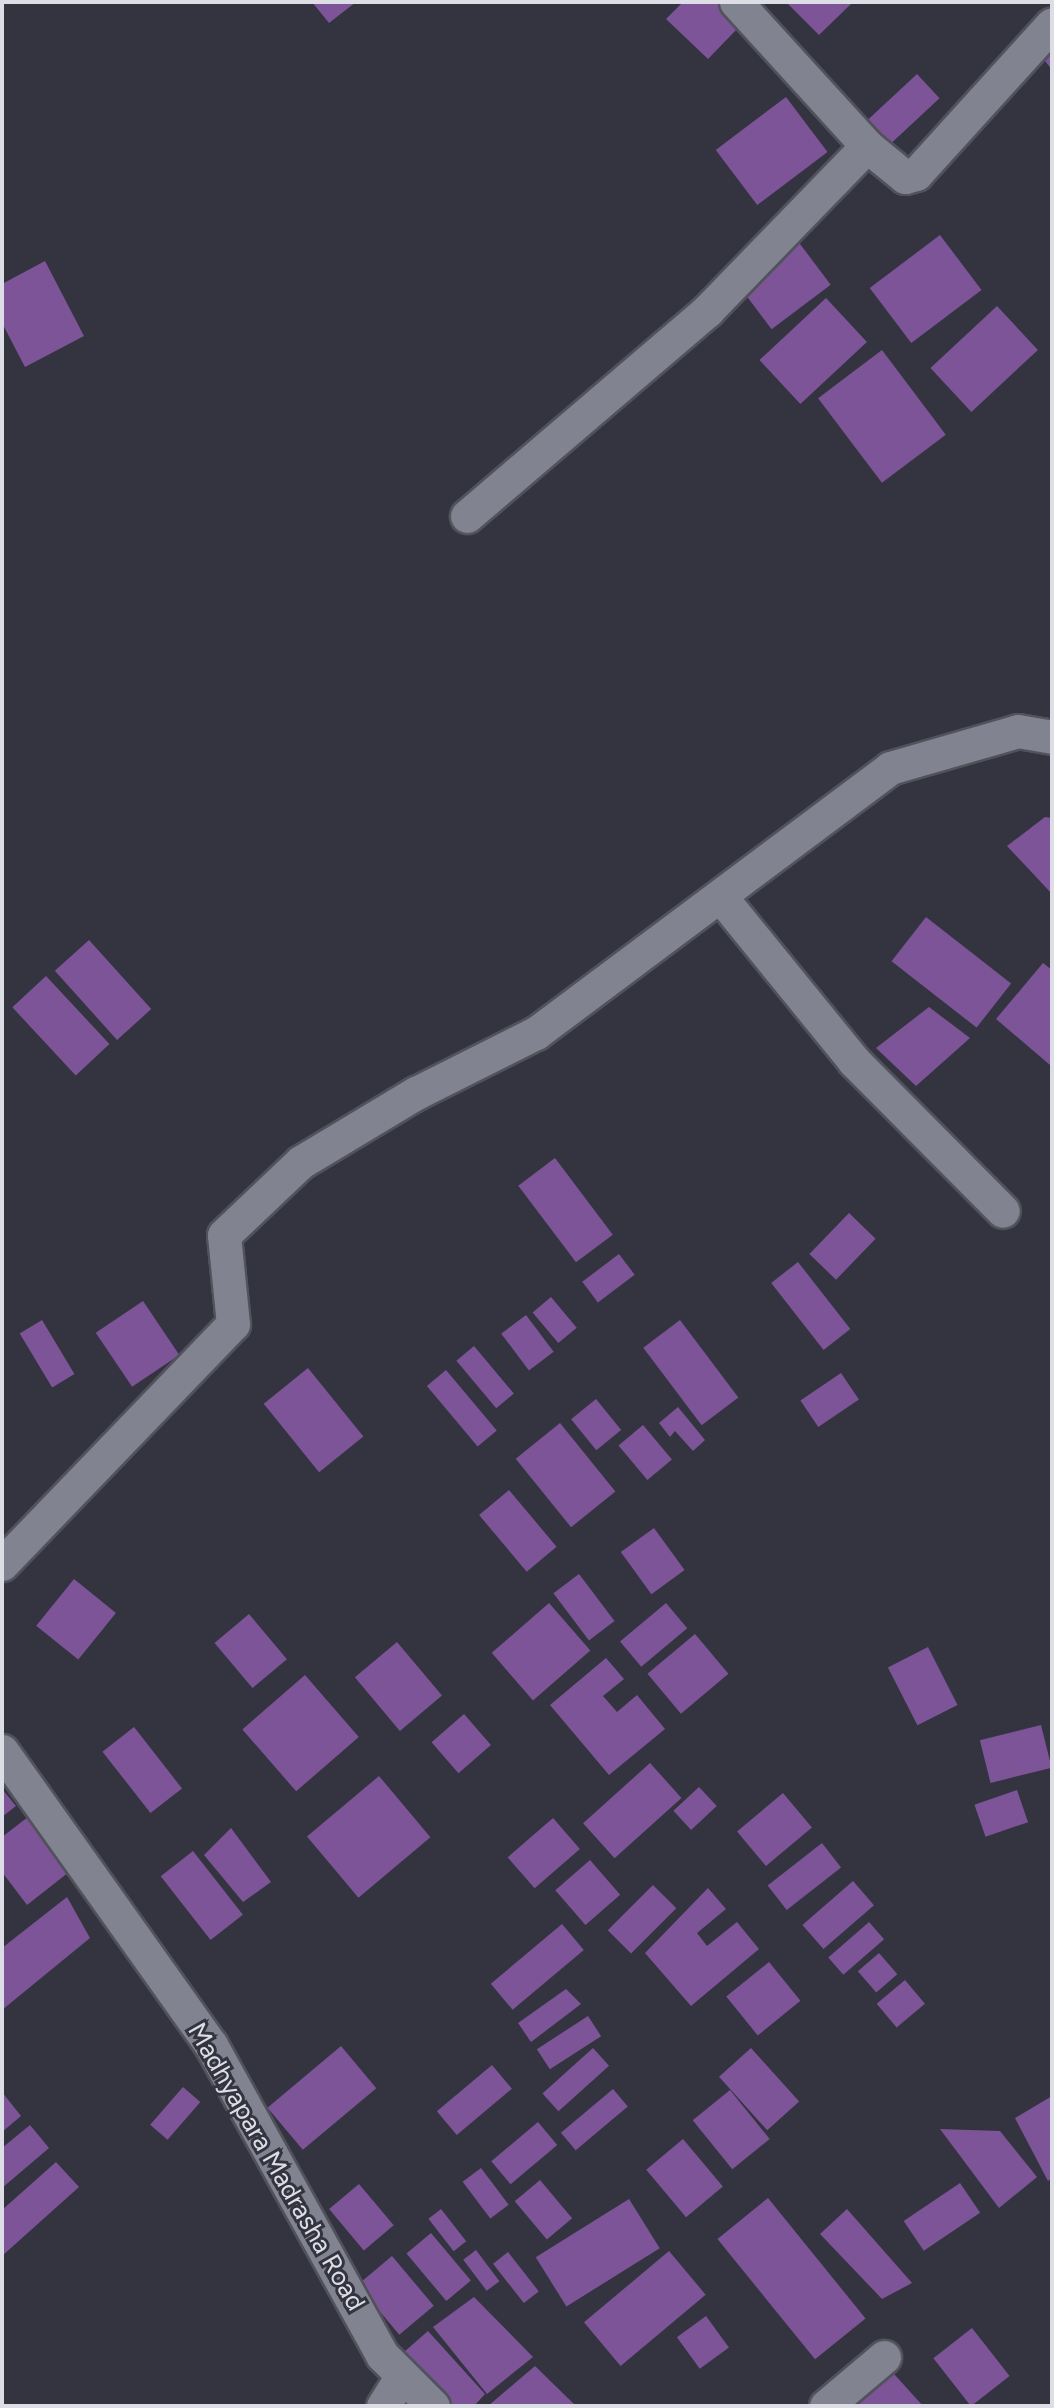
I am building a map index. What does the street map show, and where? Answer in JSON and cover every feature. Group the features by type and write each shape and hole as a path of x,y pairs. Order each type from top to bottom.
{"street":[{"path":"736,2 867,146 905,177 916,174 1052,24"},
{"path":"467,516 708,311 867,146"},
{"path":"2,1564 233,1324 224,1235 301,1162 416,1093 536,1033 890,768 1018,731 1052,737"},
{"path":"720,896 854,1061 1003,1212"},
{"name":"Madhyapara Madrasha Road","path":"2,1751 211,2045 382,2355 433,2406"},
{"path":"826,2406 884,2357"},
{"path":"383,2406 402,2376"}],"building":[{"path":"312,2 356,2 329,23"},
{"path":"683,2 716,2 740,26 708,59 666,19"},
{"path":"786,2 853,2 819,35"},
{"path":"1052,48 1052,70 1042,57"},
{"path":"917,74 940,98 889,145 867,121"},
{"path":"786,97 828,152 757,205 716,150"},
{"path":"940,235 982,290 911,343 870,288"},
{"path":"797,240 831,285 772,329 738,285"},
{"path":"45,261 84,336 25,367 2,323 2,284"},
{"path":"826,298 867,342 800,404 759,360"},
{"path":"997,306 1038,350 971,412 930,368"},
{"path":"882,350 946,435 882,483 818,398"},
{"path":"1045,817 1052,818 1052,894 1007,846"},
{"path":"926,917 1011,983 977,1028 892,961"},
{"path":"89,940 151,1009 117,1040 55,971"},
{"path":"1043,963 1052,970 1050,1065 996,1019"},
{"path":"46,976 109,1044 76,1075 12,1007"},
{"path":"929,1007 970,1038 916,1086 876,1048"},
{"path":"555,1158 613,1235 576,1262 518,1186"},
{"path":"849,1213 876,1239 836,1280 809,1254"},
{"path":"619,1254 635,1275 598,1302 582,1282"},
{"path":"798,1262 850,1329 824,1350 771,1283"},
{"path":"551,1297 577,1328 558,1343 533,1312"},
{"path":"143,1301 179,1355 132,1387 96,1333"},
{"path":"526,1315 554,1352 529,1370 501,1334"},
{"path":"42,1320 74,1374 52,1387 20,1333"},
{"path":"680,1320 738,1397 702,1425 643,1348"},
{"path":"474,1346 514,1393 496,1408 456,1361"},
{"path":"308,1368 363,1436 319,1472 264,1404"},
{"path":"446,1370 497,1431 478,1447 427,1386"},
{"path":"841,1373 859,1400 818,1427 800,1400"},
{"path":"596,1399 621,1430 596,1450 571,1419"},
{"path":"678,1407 705,1440 693,1451 675,1431 670,1437 659,1423"},
{"path":"560,1423 615,1491 571,1527 516,1459"},
{"path":"643,1425 672,1459 647,1480 618,1446"},
{"path":"509,1490 557,1547 527,1572 479,1515"},
{"path":"654,1528 685,1570 651,1594 621,1552"},
{"path":"579,1574 615,1621 589,1640 553,1593"},
{"path":"74,1579 116,1613 78,1660 36,1626"},
{"path":"549,1603 590,1651 533,1700 492,1653"},
{"path":"666,1603 687,1628 641,1667 620,1642"},
{"path":"249,1614 287,1659 252,1688 215,1643"},
{"path":"695,1634 728,1674 681,1714 648,1674"},
{"path":"397,1642 442,1696 400,1731 355,1677"},
{"path":"928,1647 958,1705 917,1725 888,1667"},
{"path":"606,1658 624,1679 603,1696 617,1712 637,1695 665,1729 609,1775 550,1705"},
{"path":"305,1675 359,1737 296,1791 242,1729"},
{"path":"464,1714 491,1745 458,1773 432,1742"},
{"path":"1041,1725 1052,1768 991,1783 980,1740"},
{"path":"134,1727 182,1788 151,1813 102,1752"},
{"path":"650,1763 681,1798 615,1858 583,1823"},
{"path":"379,1776 430,1837 358,1898 307,1836"},
{"path":"699,1787 717,1806 691,1830 673,1811"},
{"path":"2,1789 16,1806 2,1817"},
{"path":"1017,1790 1028,1822 986,1837 974,1805"},
{"path":"783,1793 812,1827 766,1866 737,1832"},
{"path":"28,1817 69,1872 27,1905 2,1872 2,1837"},
{"path":"553,1818 580,1849 535,1888 508,1857"},
{"path":"231,1828 271,1882 243,1902 204,1855"},
{"path":"822,1843 841,1867 787,1910 768,1885"},
{"path":"193,1851 243,1915 211,1940 161,1876"},
{"path":"590,1860 620,1895 585,1925 555,1890"},
{"path":"853,1881 874,1905 823,1949 802,1925"},
{"path":"653,1885 676,1908 631,1954 608,1930"},
{"path":"708,1888 726,1909 697,1933 707,1946 737,1922 759,1949 691,2006 645,1953"},
{"path":"67,1897 90,1938 2,2010 2,1948"},
{"path":"869,1922 884,1939 843,1975 828,1957"},
{"path":"562,1924 584,1950 513,2010 491,1984"},
{"path":"879,1953 897,1974 876,1993 858,1971"},
{"path":"769,1962 800,2001 758,2035 726,1997"},
{"path":"905,1980 925,2004 897,2028 877,2004"},
{"path":"566,1989 581,2004 531,2042 518,2023"},
{"path":"588,2016 601,2036 550,2069 537,2049"},
{"path":"341,2046 376,2088 303,2150 267,2108"},
{"path":"593,2048 609,2066 559,2111 542,2094"},
{"path":"751,2048 799,2102 767,2130 719,2077"},
{"path":"492,2065 512,2089 457,2135 437,2111"},
{"path":"183,2087 200,2102 168,2140 150,2125"},
{"path":"613,2089 628,2107 576,2150 561,2133"},
{"path":"730,2090 770,2139 732,2169 693,2120"},
{"path":"2,2092 21,2116 2,2132"},
{"path":"1052,2096 1052,2178 1048,2181 1015,2118"},
{"path":"538,2122 557,2145 511,2184 491,2161"},
{"path":"30,2125 49,2148 2,2188 2,2148"},
{"path":"940,2129 1000,2131 1037,2177 999,2208"},
{"path":"683,2139 723,2186 686,2217 646,2170"},
{"path":"56,2162 79,2187 2,2256 2,2210"},
{"path":"481,2168 509,2205 490,2219 463,2182"},
{"path":"540,2180 572,2218 547,2240 515,2201"},
{"path":"960,2183 980,2213 924,2251 904,2221"},
{"path":"359,2184 394,2225 364,2250 329,2209"},
{"path":"768,2198 866,2318 815,2359 717,2239"},
{"path":"629,2199 660,2248 566,2306 536,2257"},
{"path":"441,2209 466,2241 454,2251 428,2219"},
{"path":"847,2209 912,2283 882,2299 820,2234"},
{"path":"431,2233 471,2280 446,2301 406,2254"},
{"path":"476,2250 499,2281 487,2291 463,2260"},
{"path":"669,2251 706,2295 621,2366 584,2322"},
{"path":"508,2252 539,2291 524,2303 493,2264"},
{"path":"392,2256 434,2306 399,2335 358,2285"},
{"path":"474,2297 533,2357 487,2394 433,2327"},
{"path":"706,2316 729,2348 700,2369 677,2337"},
{"path":"972,2328 1010,2376 971,2406 933,2358"},
{"path":"428,2331 485,2394 474,2406 450,2406 404,2352"},
{"path":"885,2364 923,2406 849,2406"},
{"path":"535,2366 576,2406 488,2406"}]}
